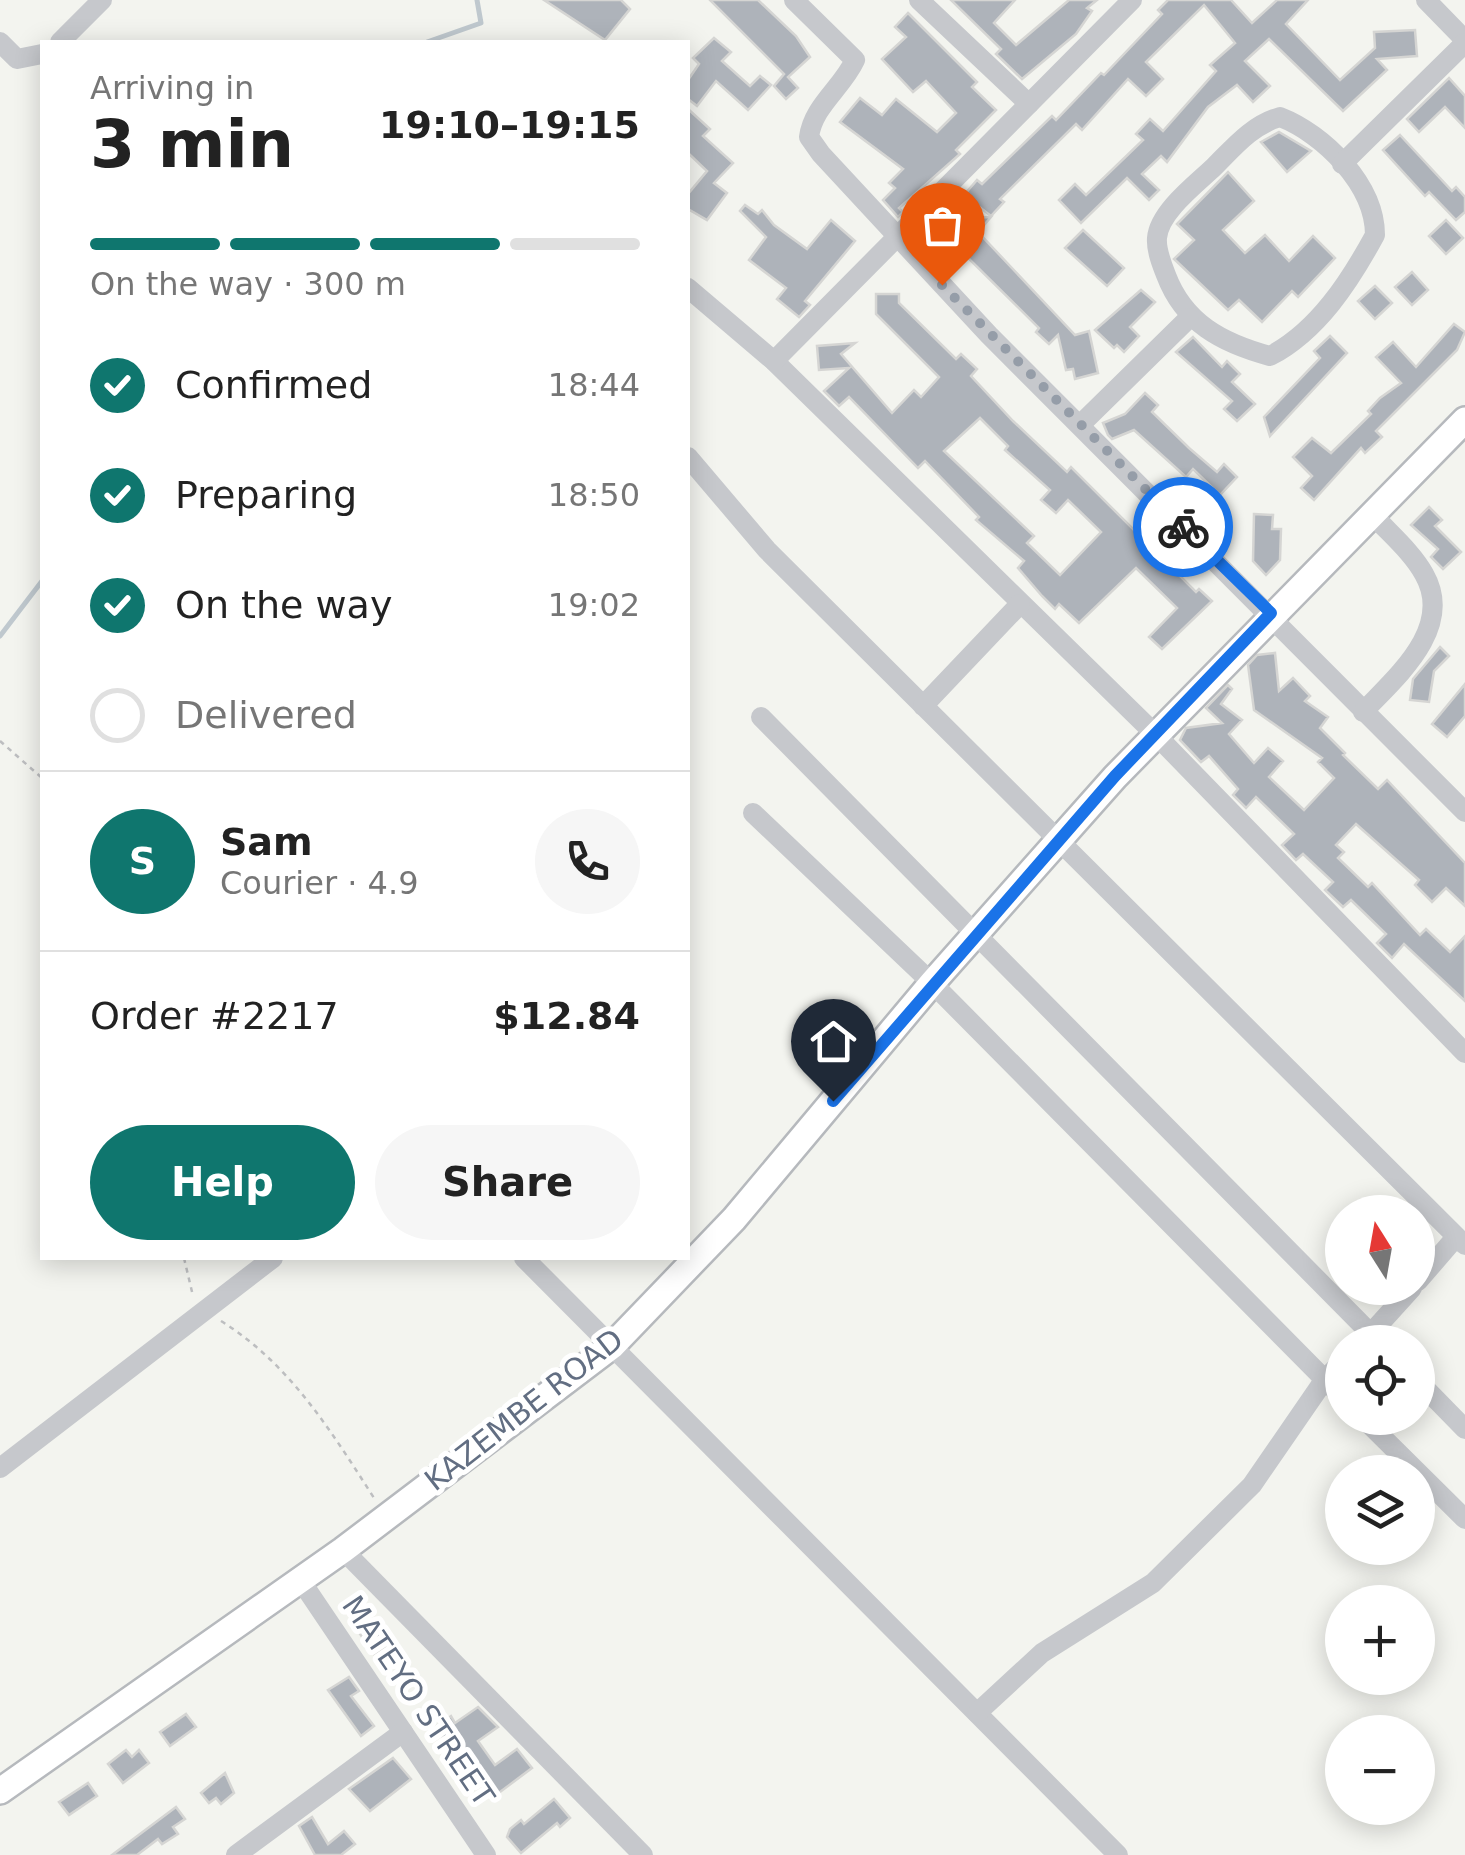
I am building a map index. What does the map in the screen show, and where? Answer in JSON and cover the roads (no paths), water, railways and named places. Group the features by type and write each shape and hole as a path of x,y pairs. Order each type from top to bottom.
{"main road":[{"name":"KAZEMBE ROAD","path":"0,1791 343,1550 612,1346 734,1219 932,983 1156,734 1465,420"}],"street":[{"path":"62,40 102,0"},
{"path":"794,0 855,60 846,78 811,120 808,137 896,236 1465,812"},
{"path":"774,361 1132,0"},
{"path":"1342,164 1465,42 1426,0"},
{"path":"929,3 1028,104"},
{"path":"0,42 18,59 40,54"},
{"path":"1280,116 1298,124 1342,164 1368,195 1375,235 1344,290 1289,346 1270,356 1248,350 1188,318 1174,296 1157,238 1164,220 1193,186 1260,123 1280,116"},
{"path":"690,290 774,361 1156,734 1465,1053"},
{"path":"1080,424 1188,318"},
{"path":"690,460 767,550 1461,1241 1435,1265"},
{"path":"1363,712 1424,642 1432,607 1423,571 1372,515"},
{"path":"923,706 1020,604"},
{"path":"761,717 977,932 1357,1325"},
{"path":"753,812 932,983 1324,1379 1252,1485 1153,1583 1042,1654 977,1714"},
{"path":"0,1468 270,1260"},
{"path":"526,1260 1118,1855"},
{"path":"1383,1325 1399,1305"},
{"path":"1435,1398 1465,1429"},
{"path":"1380,1435 1465,1519"},
{"path":"343,1550 643,1855"},
{"name":"MATEYO STREET","path":"300,1581 486,1855"},
{"path":"236,1855 403,1732"}],"waterway":[{"path":"433,40 481,23 477,0"},
{"path":"0,636 40,584"}]}
